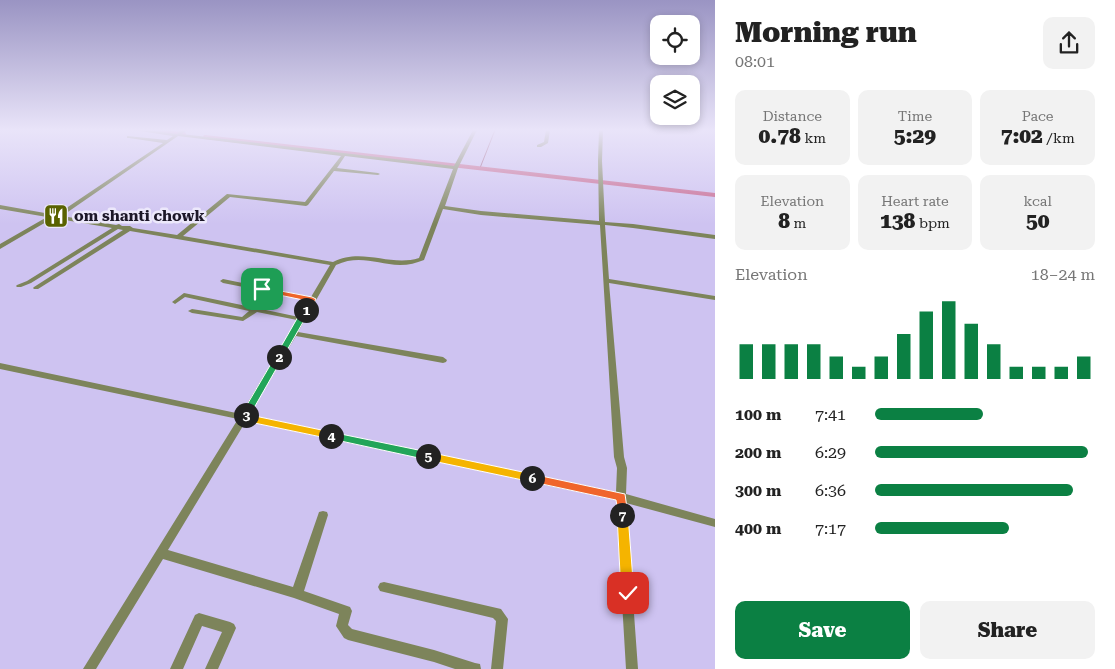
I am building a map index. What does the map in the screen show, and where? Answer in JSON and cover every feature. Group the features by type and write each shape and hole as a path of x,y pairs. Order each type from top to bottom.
{"street":[{"path":"0,247 56,216 139,161"},
{"path":"180,236 229,195 306,204 340,161"},
{"path":"403,161 457,167"},
{"path":"90,669 244,417 334,264 345,257 409,262 422,259 460,161"},
{"path":"601,161 603,223 619,457 622,468 621,497 632,669"},
{"path":"334,169 378,174"},
{"path":"0,207 180,236 334,264"},
{"path":"442,207 481,213 603,223 715,238"},
{"path":"19,286 29,282 119,226"},
{"path":"36,288 130,228"},
{"path":"223,281 312,299"},
{"path":"607,281 715,298"},
{"path":"175,302 184,295 301,319"},
{"path":"192,311 242,319 256,309"},
{"path":"293,333 443,360"},
{"path":"0,366 621,497 715,523"},
{"path":"296,594 323,515"},
{"path":"160,553 346,611 342,626 348,634 434,656 475,669"},
{"path":"384,587 497,613 502,619 497,669"},
{"path":"176,669 199,619 230,628 211,669"}],"waterway":[{"path":"418,161 715,195"},
{"path":"480,168 483,161"}],"place":[{"name":"om shanti chowk","path":"56,216"}],"route":[{"path":"262,289 312,299 244,417 621,497 628,593"}]}
